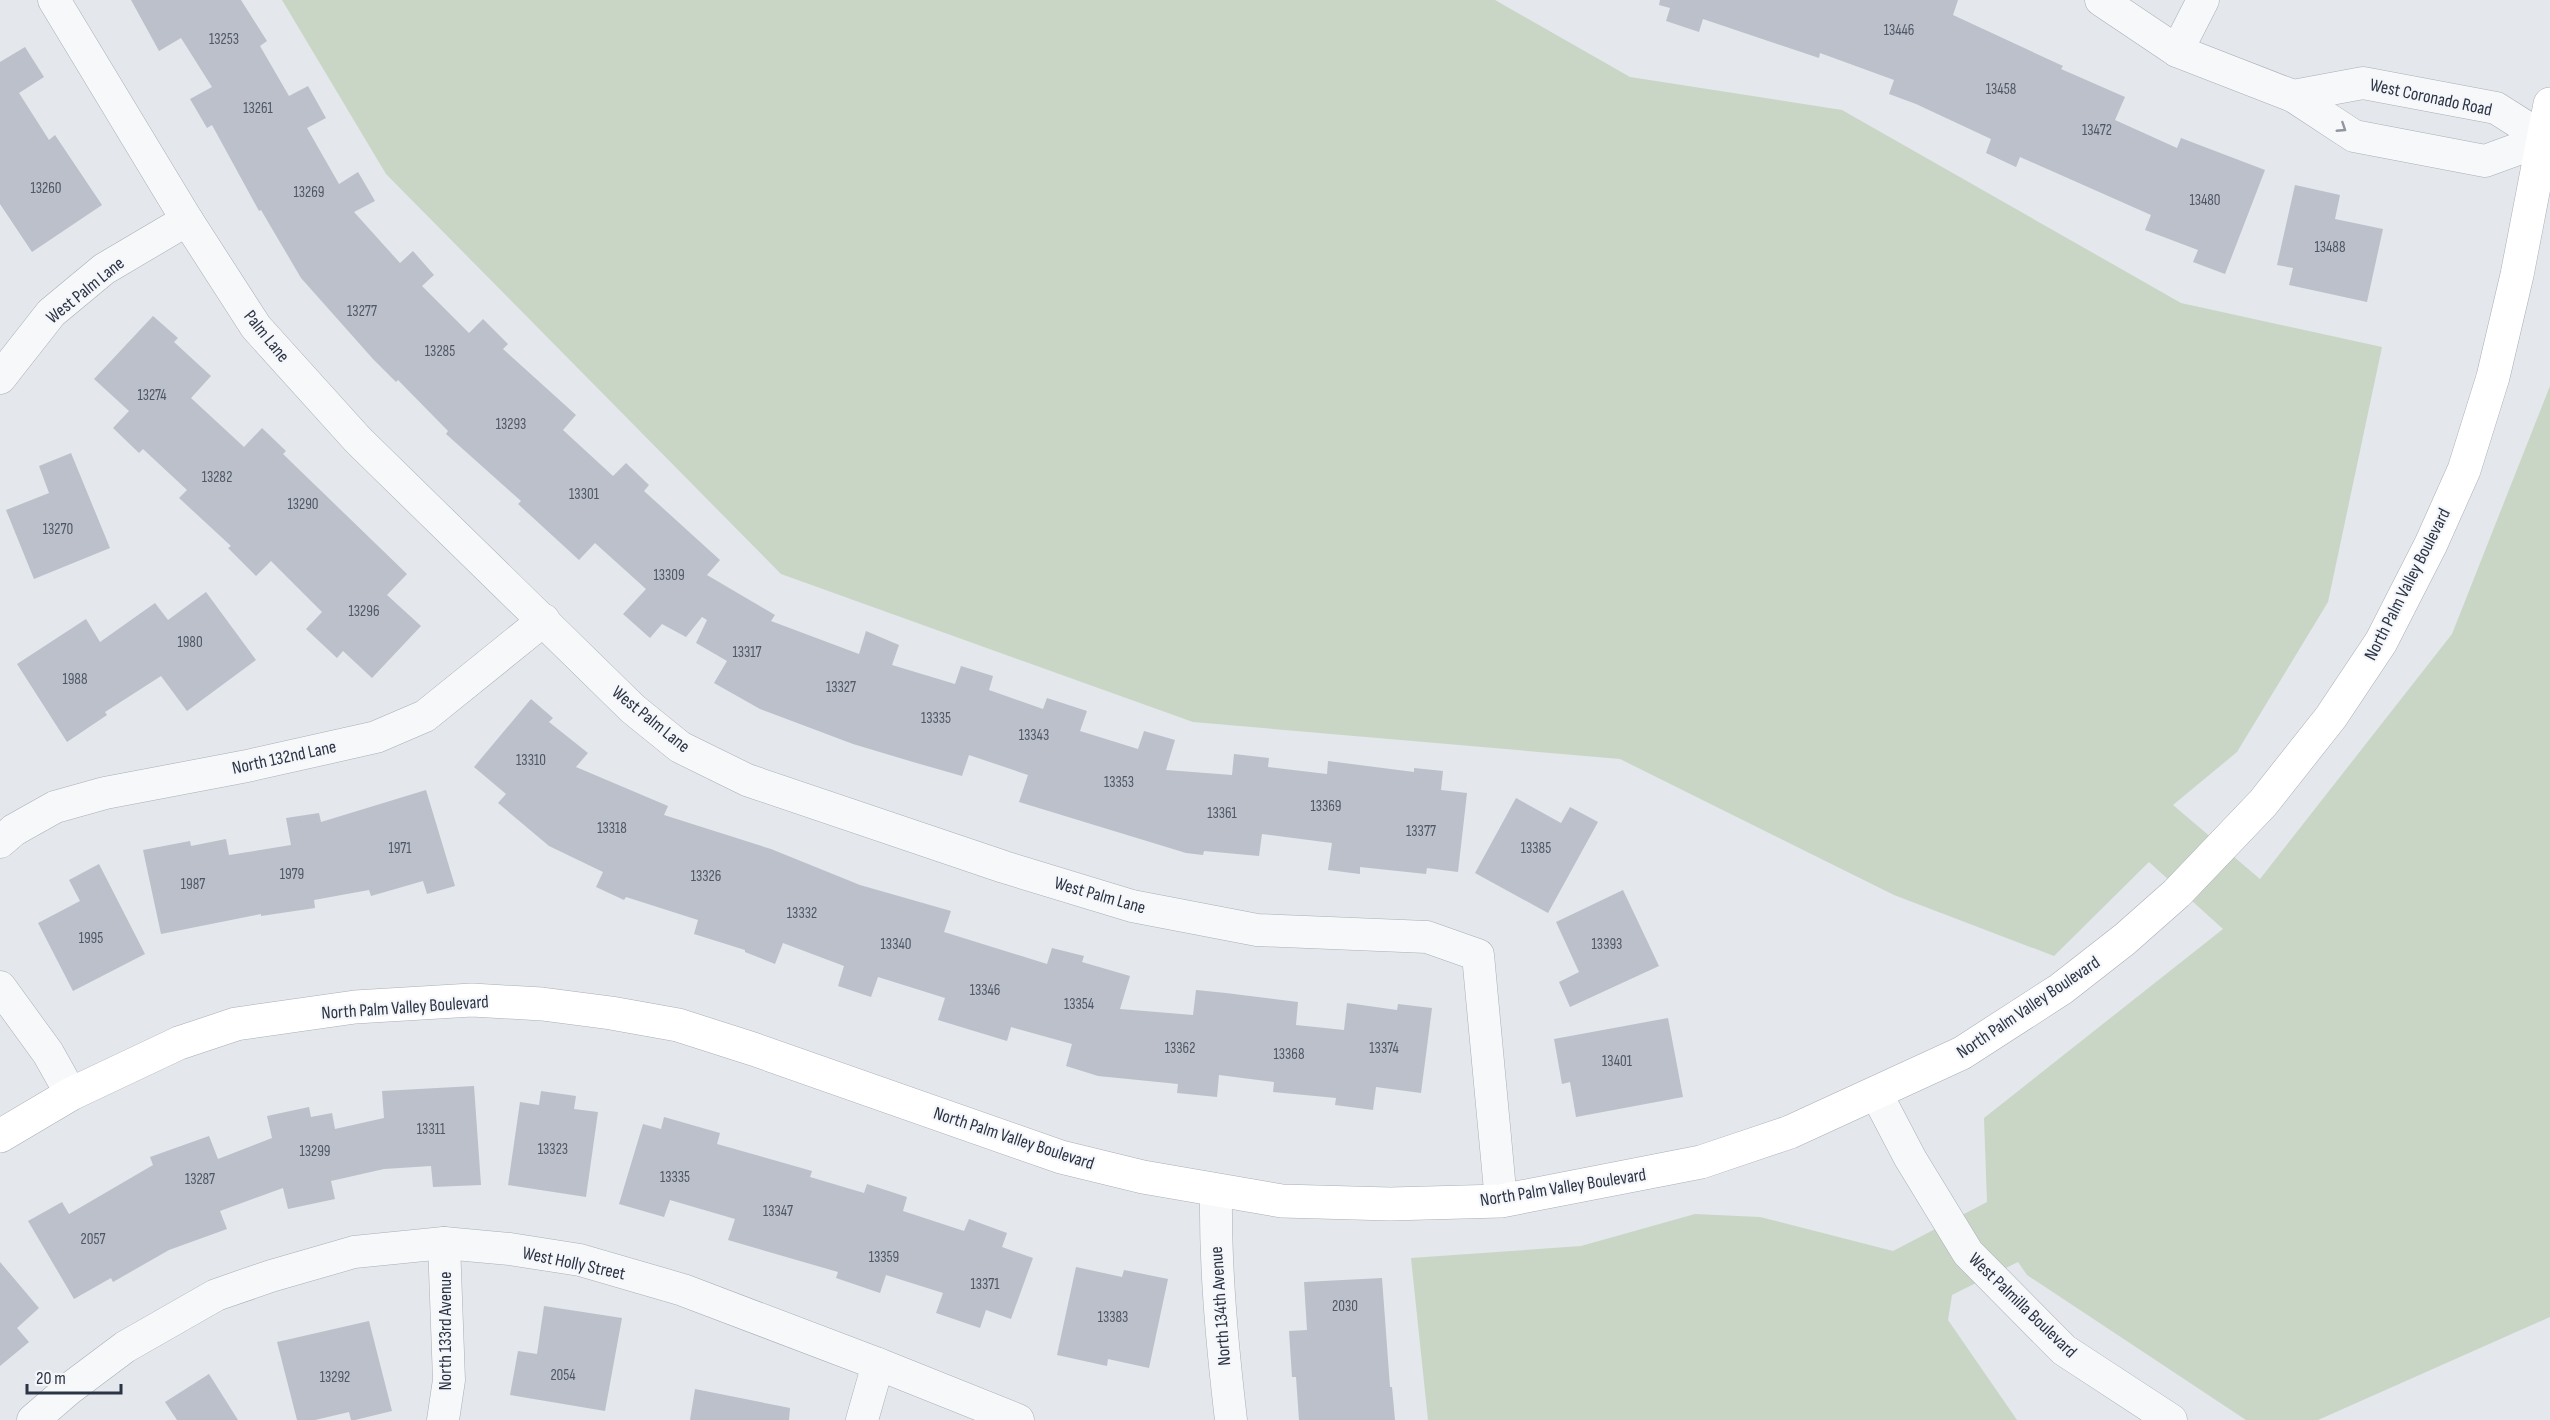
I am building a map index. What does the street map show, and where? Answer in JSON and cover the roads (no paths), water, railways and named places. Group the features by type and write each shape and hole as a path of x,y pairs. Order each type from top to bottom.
{"street":[{"name":"Palm Lane","path":"54,0 187,220 264,336 358,440 544,620"},
{"path":"2101,0 2177,51 2293,96 2354,136 2485,161 2545,140"},
{"path":"2177,51 2203,0"},
{"name":"West Coronado Road","path":"2293,96 2363,82 2496,108 2545,140"},
{"name":"North Palm Valley Boulevard","path":"0,1136 71,1094 179,1043 236,1024 355,1007 472,1000 542,1004 678,1025 764,1052 1061,1157 1143,1177 1282,1201 1390,1204 1501,1201 1701,1162 1790,1132 1962,1053 2061,989 2126,939 2177,892 2263,803 2331,717 2381,642 2432,544 2464,470 2493,377 2545,140 2550,104"},
{"name":"West Palm Lane","path":"0,378 51,312 104,269 187,220"},
{"name":"West Palm Lane","path":"544,620 633,709 680,747 747,780 1004,867 1132,906 1257,930 1426,937 1478,955 1501,1201"},
{"name":"North 132nd Lane","path":"0,842 14,830 55,807 105,793 247,766 376,737 424,716 544,620"},
{"path":"0,987 48,1053 71,1094"},
{"name":"West Palmilla Boulevard","path":"1876,1093 1910,1158 1968,1253 2064,1350 2171,1420"},
{"name":"North 134th Avenue","path":"1216,1191 1215,1252 1220,1332 1232,1420"},
{"name":"West Holly Street","path":"33,1420 69,1389 125,1347 216,1295 354,1252 444,1243 510,1249 580,1260 683,1290 1018,1420"},
{"name":"North 133rd Avenue","path":"443,1420 449,1380 444,1243"},
{"path":"862,1420 878,1364"}]}
